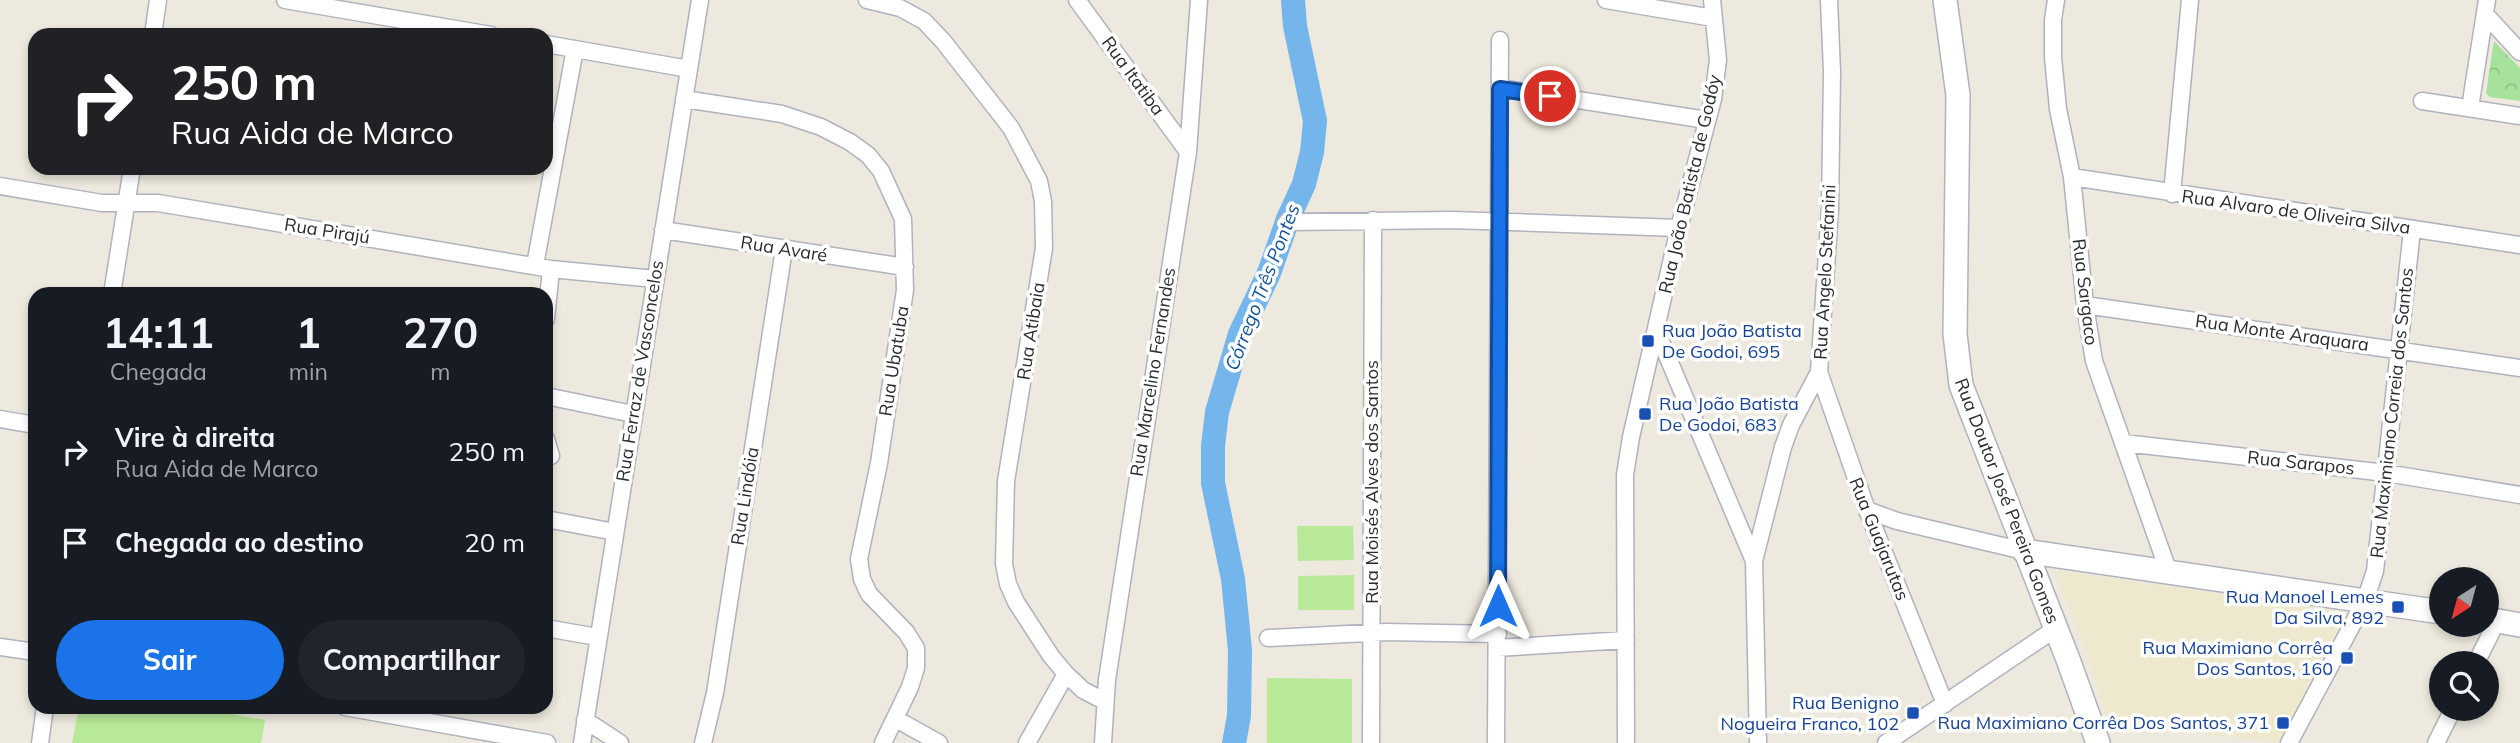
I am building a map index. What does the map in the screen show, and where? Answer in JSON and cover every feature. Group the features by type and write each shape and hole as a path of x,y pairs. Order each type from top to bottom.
{"main road":[{"name":"Rua Doutor José Pereira Gomes","path":"1945,0 1958,95 1957,359 1961,385 2098,743"},
{"path":"2024,551 2429,610"}],"street":[{"path":"154,28 158,0"},
{"path":"285,0 417,28"},
{"name":"Rua Ferraz de Vasconcelos","path":"582,743 700,0"},
{"name":"Rua Atibaia","path":"867,0 900,8 924,21 943,41 1011,128 1039,181 1043,201 1044,248 1006,481 1003,564 1016,601 1066,674 1083,690 1104,701"},
{"name":"Rua Itatiba","path":"1077,0 1188,152"},
{"name":"Rua Marcelino Fernandes","path":"1103,743 1104,701 1188,152 1199,0"},
{"path":"1606,0 1713,18"},
{"name":"Rua João Batista de Godóy","path":"1626,743 1625,475 1631,437 1679,228 1713,99 1718,60 1712,0"},
{"name":"Rua Angelo Stefanini","path":"1758,743 1754,561 1783,447 1791,425 1819,372 1830,209 1832,72 1829,0"},
{"name":"Rua Sargaco","path":"2056,0 2053,57 2058,108 2072,177 2085,305 2094,361 2169,573"},
{"path":"2172,194 2190,0"},
{"path":"2486,7 2520,52"},
{"path":"2470,108 2486,7"},
{"path":"1496,743 1500,40"},
{"path":"553,45 689,69"},
{"path":"553,146 575,49"},
{"path":"1500,89 1707,120"},
{"name":"Rua Ubatuba","path":"684,99 782,114 821,127 868,155 881,171 903,219 905,290 879,463 859,559 862,579 869,594 906,632 916,648 916,668 896,719 883,743"},
{"path":"2422,101 2520,116"},
{"path":"113,287 131,175"},
{"path":"544,287 549,175"},
{"name":"Rua Alvaro de Oliveira Silva","path":"2072,177 2520,245"},
{"name":"Rua Pirajú","path":"0,186 102,203 158,203 543,267 654,279"},
{"name":"Rua Moisés Alves dos Santos","path":"1371,743 1373,220"},
{"path":"1287,222 1500,221 1679,228"},
{"name":"Rua Avaré","path":"663,230 905,267"},
{"name":"Rua Maximiano Correia dos Santos","path":"2289,743 2365,601 2377,558 2412,230"},
{"name":"Rua Lindóia","path":"703,743 715,693 784,249"},
{"name":"Rua Monte Araquara","path":"2085,305 2520,368"},
{"path":"1657,331 1754,561"},
{"name":"Rua Guajarutas","path":"1819,372 1867,510 1945,704"},
{"path":"553,397 633,414"},
{"path":"0,419 28,424"},
{"name":"Rua Sarapos","path":"2124,443 2386,473 2520,495"},
{"path":"1867,510 1897,521 2024,551"},
{"path":"553,520 615,532"},
{"path":"2483,651 2501,622"},
{"path":"553,629 597,636"},
{"path":"1886,743 2055,629"},
{"path":"1268,638 1371,633 1497,641 1626,640"},
{"path":"0,647 28,651"},
{"path":"1027,743 1066,674"},
{"path":"40,743 44,714"},
{"path":"384,714 547,743"},
{"path":"896,719 939,743"},
{"path":"585,720 620,743"},
{"path":"2436,743 2447,721"}],"shaded area":[{"path":"2061,571 2347,612 2281,743 2109,723 2086,652 2055,573"}],"green space":[{"path":"2494,41 2520,68 2520,101 2490,97 2486,93"},
{"path":"1297,526 1353,526 1354,560 1298,561"},
{"path":"1354,575 1354,610 1298,610 1298,576"},
{"path":"1267,678 1352,679 1352,743 1267,743"},
{"path":"78,714 231,714 265,720 261,743 72,743"}],"waterway":[{"name":"Córrego Três Pontes","path":"1234,743 1239,716 1240,650 1233,579 1213,483 1213,446 1217,412 1240,334 1269,273 1304,184 1312,152 1315,121 1295,26 1293,0"}],"place":[{"name":"Rua João Batista De Godoi, 695","path":"1648,341"},
{"name":"Rua João Batista De Godoi, 683","path":"1645,414"},
{"name":"Rua Manoel Lemes Da Silva, 892","path":"2398,607"},
{"name":"Rua Maximiano Corrêa Dos Santos, 160","path":"2347,658"},
{"name":"Rua Benigno Nogueira Franco, 102","path":"1913,713"},
{"name":"Rua Maximiano Corrêa Dos Santos, 371","path":"2283,723"}],"route":[{"path":"1498,606 1500,89 1550,96"}]}
